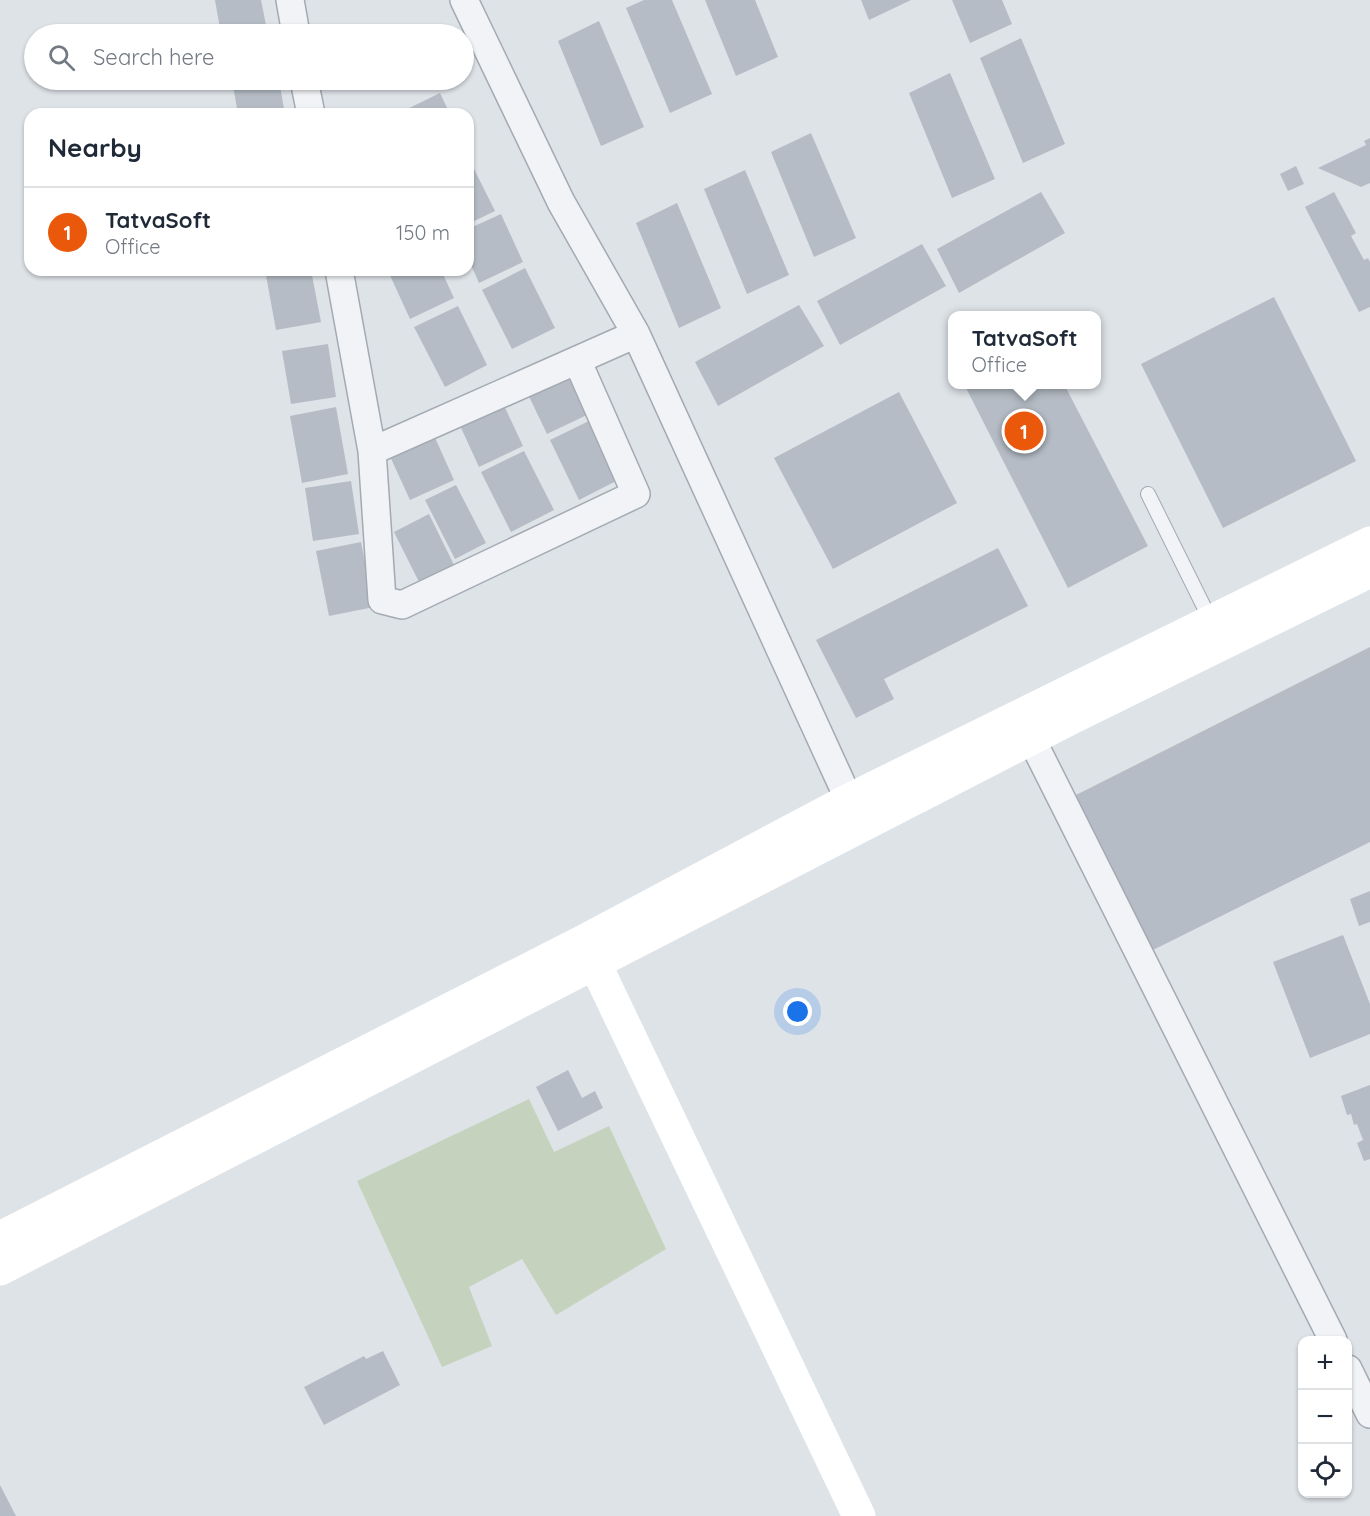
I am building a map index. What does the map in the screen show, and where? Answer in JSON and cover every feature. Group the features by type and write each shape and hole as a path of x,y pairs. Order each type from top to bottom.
{"main road":[{"path":"0,1269 590,952 849,800 1370,543"},
{"path":"0,1238 1370,571"},
{"path":"590,952 859,1516"}],"street":[{"path":"290,0 294,24"},
{"path":"464,0 561,202 636,334 849,800"},
{"path":"306,90 310,108"},
{"path":"340,276 372,451 382,600 402,605 636,494 577,360"},
{"path":"372,451 636,334"},
{"path":"1031,738 1330,1336"},
{"path":"1352,1379 1370,1413"}],"lane":[{"path":"1148,494 1211,621"}],"green space":[{"path":"529,1099 554,1152 609,1126 666,1249 556,1315 522,1259 469,1287 492,1346 442,1367 357,1181"}],"building":[{"path":"215,0 261,0 266,24 219,24"},
{"path":"644,0 672,0 712,94 670,113 626,8"},
{"path":"705,0 755,0 778,57 736,76"},
{"path":"861,0 911,0 869,20"},
{"path":"952,0 1002,0 1012,24 970,43"},
{"path":"599,21 644,127 601,146 558,41"},
{"path":"1021,38 1065,144 1023,163 980,58"},
{"path":"950,73 995,179 952,198 909,93"},
{"path":"234,90 281,90 284,108 237,108"},
{"path":"440,93 447,108 409,108"},
{"path":"811,133 856,238 814,257 771,152"},
{"path":"1370,138 1370,183 1361,187 1318,168 1366,145 1364,141"},
{"path":"1296,166 1304,184 1288,191 1280,174"},
{"path":"474,169 495,211 474,221"},
{"path":"745,170 789,275 747,294 704,189"},
{"path":"1041,192 1065,233 959,293 937,249"},
{"path":"1334,192 1356,233 1351,236 1364,260 1368,258 1370,262 1370,307 1359,312 1305,207"},
{"path":"677,203 721,308 679,328 636,223"},
{"path":"501,214 523,262 479,283 474,272 474,226"},
{"path":"922,244 946,286 840,345 817,301"},
{"path":"525,268 555,328 512,349 482,290"},
{"path":"266,276 312,276 321,322 276,330"},
{"path":"390,276 444,276 454,298 410,319"},
{"path":"1274,297 1356,461 1223,528 1141,364"},
{"path":"799,305 824,346 718,406 695,362"},
{"path":"458,306 487,365 445,387 414,327"},
{"path":"328,344 336,397 291,404 282,351"},
{"path":"568,365 591,413 547,434 524,386"},
{"path":"967,389 1067,389 1148,546 1068,588"},
{"path":"899,392 957,503 833,569 774,458"},
{"path":"501,399 523,446 479,467 457,419"},
{"path":"336,407 348,474 302,483 290,416"},
{"path":"593,419 622,478 579,500 550,440"},
{"path":"432,431 454,480 410,500 388,452"},
{"path":"524,451 554,510 511,532 481,472"},
{"path":"351,481 359,534 313,541 305,488"},
{"path":"456,485 486,543 455,559 425,500"},
{"path":"429,514 455,567 420,584 394,532"},
{"path":"361,542 374,607 329,616 316,551"},
{"path":"998,548 1028,606 884,679 894,699 856,718 816,640"},
{"path":"1370,647 1370,842 1153,950 1076,795"},
{"path":"1370,891 1370,922 1359,926 1350,899"},
{"path":"1343,935 1370,1004 1370,1034 1310,1058 1273,962"},
{"path":"568,1070 582,1098 595,1091 603,1108 558,1131 536,1087"},
{"path":"1370,1085 1370,1159 1364,1161 1357,1143 1363,1140 1357,1124 1354,1125 1351,1114 1347,1115 1341,1096"},
{"path":"383,1351 400,1385 324,1425 304,1387 364,1356 366,1359"},
{"path":"0,1485 16,1516 0,1516"}],"place":[{"name":"TatvaSoft","path":"1024,431"}]}
